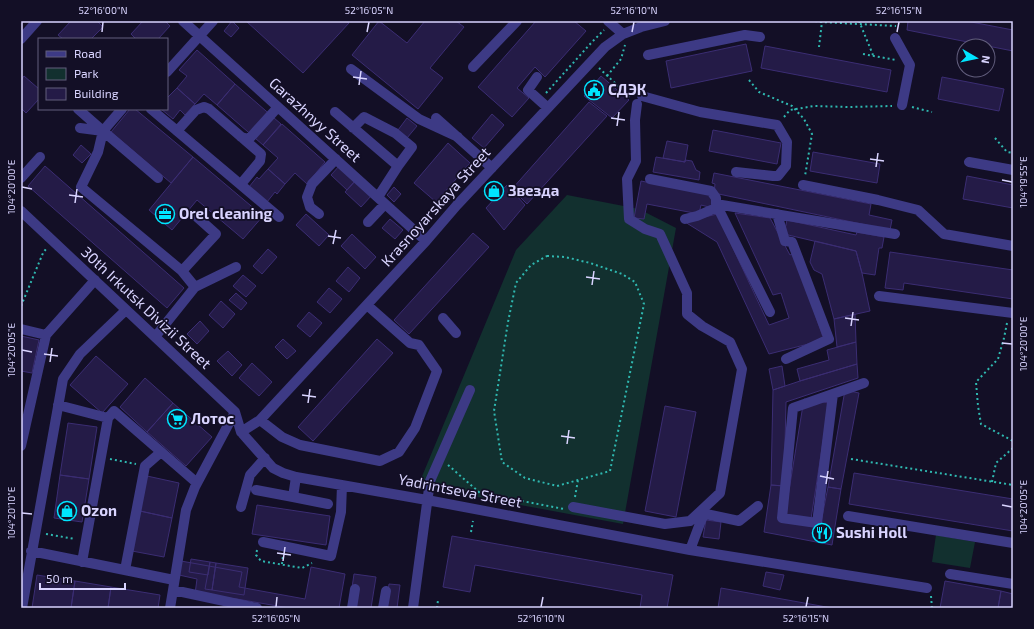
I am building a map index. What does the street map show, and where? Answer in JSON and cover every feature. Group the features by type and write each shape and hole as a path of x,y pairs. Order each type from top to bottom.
{"street":[{"path":"21,39 37,21"},
{"name":"Garazhnyy Street","path":"183,21 426,241"},
{"path":"168,71 213,21"},
{"path":"473,67 517,21"},
{"path":"608,21 624,37"},
{"name":"Krasnoyarskaya Street","path":"241,432 260,420 426,241 457,205 605,47 641,27 653,22 665,21"},
{"path":"648,56 745,35 760,37"},
{"path":"895,38 910,65 902,105"},
{"path":"351,69 420,119 458,137"},
{"path":"537,77 528,90 548,108"},
{"path":"573,507 665,524 690,521 720,493 742,369 730,342 702,326 687,314 687,293 660,234 645,229 629,219 627,179 636,161 635,120 639,102 777,126 787,142 786,166 778,176 736,172"},
{"path":"177,131 196,110 204,107 209,109 261,154 260,161 240,184"},
{"path":"241,137 249,139 278,107"},
{"path":"79,110 158,178"},
{"path":"121,110 103,131 98,152 81,187 182,271 196,287"},
{"path":"152,110 279,217"},
{"path":"335,112 398,166"},
{"path":"353,128 364,117 395,133 412,147 398,166 381,201 368,222"},
{"path":"436,118 492,168"},
{"path":"80,128 103,131"},
{"path":"21,178 40,157"},
{"path":"319,214 310,207 307,197 312,184 336,159"},
{"path":"969,162 1013,170"},
{"path":"650,179 711,192 716,198 717,206 770,312"},
{"path":"803,185 878,200 918,210 944,234 1013,246"},
{"path":"685,219 697,216 717,206 777,214 894,234"},
{"name":"30th Irkutsk Divizii Street","path":"21,211 235,412"},
{"path":"777,214 785,241 792,242 829,340 786,359"},
{"path":"182,271 216,234 197,217"},
{"path":"155,337 196,287 236,267"},
{"path":"21,446 46,335 95,280"},
{"path":"879,296 1011,312"},
{"path":"260,420 282,437 300,445 380,461 399,452 415,428 437,371 419,345 410,343 367,305"},
{"path":"22,608 63,379 80,354 126,310"},
{"path":"443,318 456,333"},
{"path":"21,329 46,335"},
{"path":"833,394 817,523 782,518 792,408 864,383"},
{"path":"413,608 430,481 470,390"},
{"path":"58,405 108,418"},
{"path":"82,562 108,418 114,411 197,483"},
{"path":"235,412 241,432"},
{"path":"170,608 186,510 197,483 235,412"},
{"name":"Yadrintseva Street","path":"241,432 273,468 283,474 296,477 427,500 690,550 927,588"},
{"path":"125,570 144,466 161,452"},
{"path":"241,507 250,475 265,458"},
{"path":"293,496 296,477"},
{"path":"262,542 331,556 341,512 342,485"},
{"path":"256,490 328,504"},
{"path":"690,550 702,518 706,514 739,521 758,506"},
{"path":"848,516 1013,544"},
{"path":"31,551 125,570 173,585 210,603 251,607"},
{"path":"950,574 1013,584"},
{"path":"352,608 355,589"},
{"path":"384,608 386,591"}],"path":[{"path":"815,21 896,26"},
{"path":"859,21 873,56"},
{"path":"819,47 822,22"},
{"path":"608,76 622,59 624,37"},
{"path":"863,54 909,62"},
{"path":"596,66 632,99 639,102"},
{"path":"749,80 759,92 792,106 804,119 812,134 803,185"},
{"path":"777,126 790,110 814,106 849,107 902,105 932,112"},
{"path":"995,138 1007,152 1013,153"},
{"path":"21,306 43,253 54,242"},
{"path":"547,256 590,263 622,274 635,282 644,304 610,471 578,480 557,486 525,478 502,462 494,411 516,283 531,265 547,256"},
{"path":"1011,312 998,359 976,382 981,424 1013,441"},
{"path":"992,482 996,463 1013,448"},
{"path":"101,458 144,466"},
{"path":"440,459 480,493 568,510 573,507 578,480"},
{"path":"851,459 1013,485"},
{"path":"471,532 473,521"},
{"path":"35,532 86,542"},
{"path":"262,542 257,547 256,555 261,561 302,568 328,555"},
{"path":"437,608 438,600"}],"green space":[{"path":"567,195 639,209 676,228 623,524 418,486 516,250"},
{"path":"936,535 975,542 970,568 932,562"}],"building":[{"path":"71,21 97,21 103,27 92,38 62,38 58,35"},
{"path":"143,21 165,21 170,26 159,38 135,38 131,34"},
{"path":"232,21 239,28 231,37 224,31"},
{"path":"246,21 346,21 349,23 303,73"},
{"path":"379,21 407,43 425,21 456,21 464,27 430,68 443,78 418,109 352,55"},
{"path":"536,21 574,21 586,31 545,77 535,67 517,88 529,98 512,117 478,87"},
{"path":"908,21 966,21 1013,30 1013,51 996,48 996,38 956,38 956,40 907,30"},
{"path":"746,44 752,71 671,88 666,61"},
{"path":"765,46 891,70 887,92 761,68"},
{"path":"197,50 235,84 217,105 204,94 195,104 177,88 187,76 179,70"},
{"path":"24,76 38,88 38,100 26,113 21,108 21,80"},
{"path":"601,76 629,100 612,118 584,96"},
{"path":"942,77 1004,89 999,111 938,99"},
{"path":"235,84 281,124 263,145 217,105"},
{"path":"177,88 195,104 185,115 180,110 173,119 162,110 168,110 168,97"},
{"path":"589,102 607,116 527,204 512,189"},
{"path":"129,110 136,110 193,157 171,183 111,132"},
{"path":"492,114 504,125 484,148 472,138"},
{"path":"407,118 417,126 407,138 398,130"},
{"path":"282,124 325,162 307,184 295,173 285,184 268,169 278,158 263,145"},
{"path":"713,130 781,143 777,164 709,151"},
{"path":"667,141 688,145 685,162 663,158"},
{"path":"448,143 470,163 436,202 414,183"},
{"path":"81,145 91,154 82,163 73,155"},
{"path":"813,152 880,164 877,183 810,171"},
{"path":"193,157 263,216 243,239 197,200 172,230 149,210"},
{"path":"656,157 685,162 685,160 692,161 696,170 700,172 699,180 653,172"},
{"path":"340,165 356,180 347,190 331,175"},
{"path":"45,166 184,288 167,308 28,186"},
{"path":"268,169 285,184 277,194 275,192 267,202 249,187 257,177 259,179"},
{"path":"714,173 871,204 869,215 892,220 890,230 714,193 715,184 712,183"},
{"path":"967,176 1013,185 1013,208 963,199"},
{"path":"356,180 372,195 361,207 345,192"},
{"path":"641,181 711,195 713,208 701,205 699,214 647,204 644,219 634,218"},
{"path":"507,185 525,205 504,230 486,208"},
{"path":"394,187 401,194 394,202 387,195"},
{"path":"735,213 770,218 790,255 794,253 824,340 769,354 717,242 685,222 717,214 769,325 789,318 781,293 773,295"},
{"path":"306,214 329,235 319,246 296,225"},
{"path":"390,219 403,230 395,239 382,228"},
{"path":"787,220 856,235 857,232 884,237 882,248 879,248 875,275 862,273 856,251 784,234"},
{"path":"473,233 489,247 409,334 394,320"},
{"path":"352,234 376,257 365,269 341,246"},
{"path":"815,241 856,251 870,311 834,319 822,274 814,270 810,262"},
{"path":"268,249 277,257 262,274 253,266"},
{"path":"890,252 1013,270 1013,299 904,283 903,290 885,288"},
{"path":"348,267 360,278 349,292 336,281"},
{"path":"243,275 256,286 246,297 233,286"},
{"path":"329,288 342,299 330,313 317,302"},
{"path":"236,293 247,303 241,310 229,300"},
{"path":"221,301 235,314 223,328 209,315"},
{"path":"309,312 322,323 310,337 297,326"},
{"path":"855,314 856,342 837,347 834,319"},
{"path":"200,321 209,331 197,344 187,334"},
{"path":"21,336 39,340 32,373 21,371"},
{"path":"283,339 296,351 287,359 275,347"},
{"path":"377,339 393,353 313,441 298,427"},
{"path":"856,342 857,364 800,381 797,369 829,360 827,350"},
{"path":"228,351 242,365 232,376 217,361"},
{"path":"96,356 128,384 102,413 70,385"},
{"path":"252,363 272,382 259,396 239,378"},
{"path":"857,364 858,378 786,402 784,486 771,485 773,390"},
{"path":"782,366 785,386 773,390 769,369"},
{"path":"145,378 173,403 147,432 120,407"},
{"path":"845,390 859,393 841,489 828,487"},
{"path":"804,399 829,403 811,519 785,515"},
{"path":"173,403 212,437 186,466 147,432"},
{"path":"665,406 696,412 676,517 645,511"},
{"path":"68,423 97,427 89,479 60,475"},
{"path":"854,473 1013,499 1013,531 849,504"},
{"path":"60,475 89,479 82,522 54,518"},
{"path":"147,476 179,483 172,518 140,511"},
{"path":"771,485 784,486 779,520 820,527 828,487 841,489 832,545 764,532"},
{"path":"257,505 330,516 326,545 252,534"},
{"path":"140,511 172,518 164,557 132,551"},
{"path":"706,520 721,522 719,539 703,537"},
{"path":"452,536 673,575 667,608 640,608 642,595 475,565 470,592 443,587"},
{"path":"191,559 210,562 208,575 189,572"},
{"path":"181,561 242,572 239,587 305,599 311,567 345,574 339,608 289,608 237,599 195,594 197,579 179,575"},
{"path":"210,562 216,563 212,590 205,589"},
{"path":"216,563 248,568 244,595 212,590"},
{"path":"766,572 784,575 780,590 763,586"},
{"path":"354,574 376,577 371,608 349,608"},
{"path":"37,575 75,581 71,608 32,608"},
{"path":"75,581 111,587 108,608 71,608"},
{"path":"945,581 1001,591 998,608 940,608"},
{"path":"389,584 400,585 397,608 386,608"},
{"path":"111,587 160,595 158,608 108,608"},
{"path":"721,588 832,608 718,608"},
{"path":"1001,591 1013,594 1013,608 998,608"}],"place":[{"name":"СДЭК","path":"594,90"},
{"name":"Звезда","path":"494,191"},
{"name":"Orel cleaning","path":"165,214"},
{"name":"Лотос","path":"177,419"},
{"name":"Ozon","path":"67,511"},
{"name":"Sushi Holl","path":"822,533"}]}
